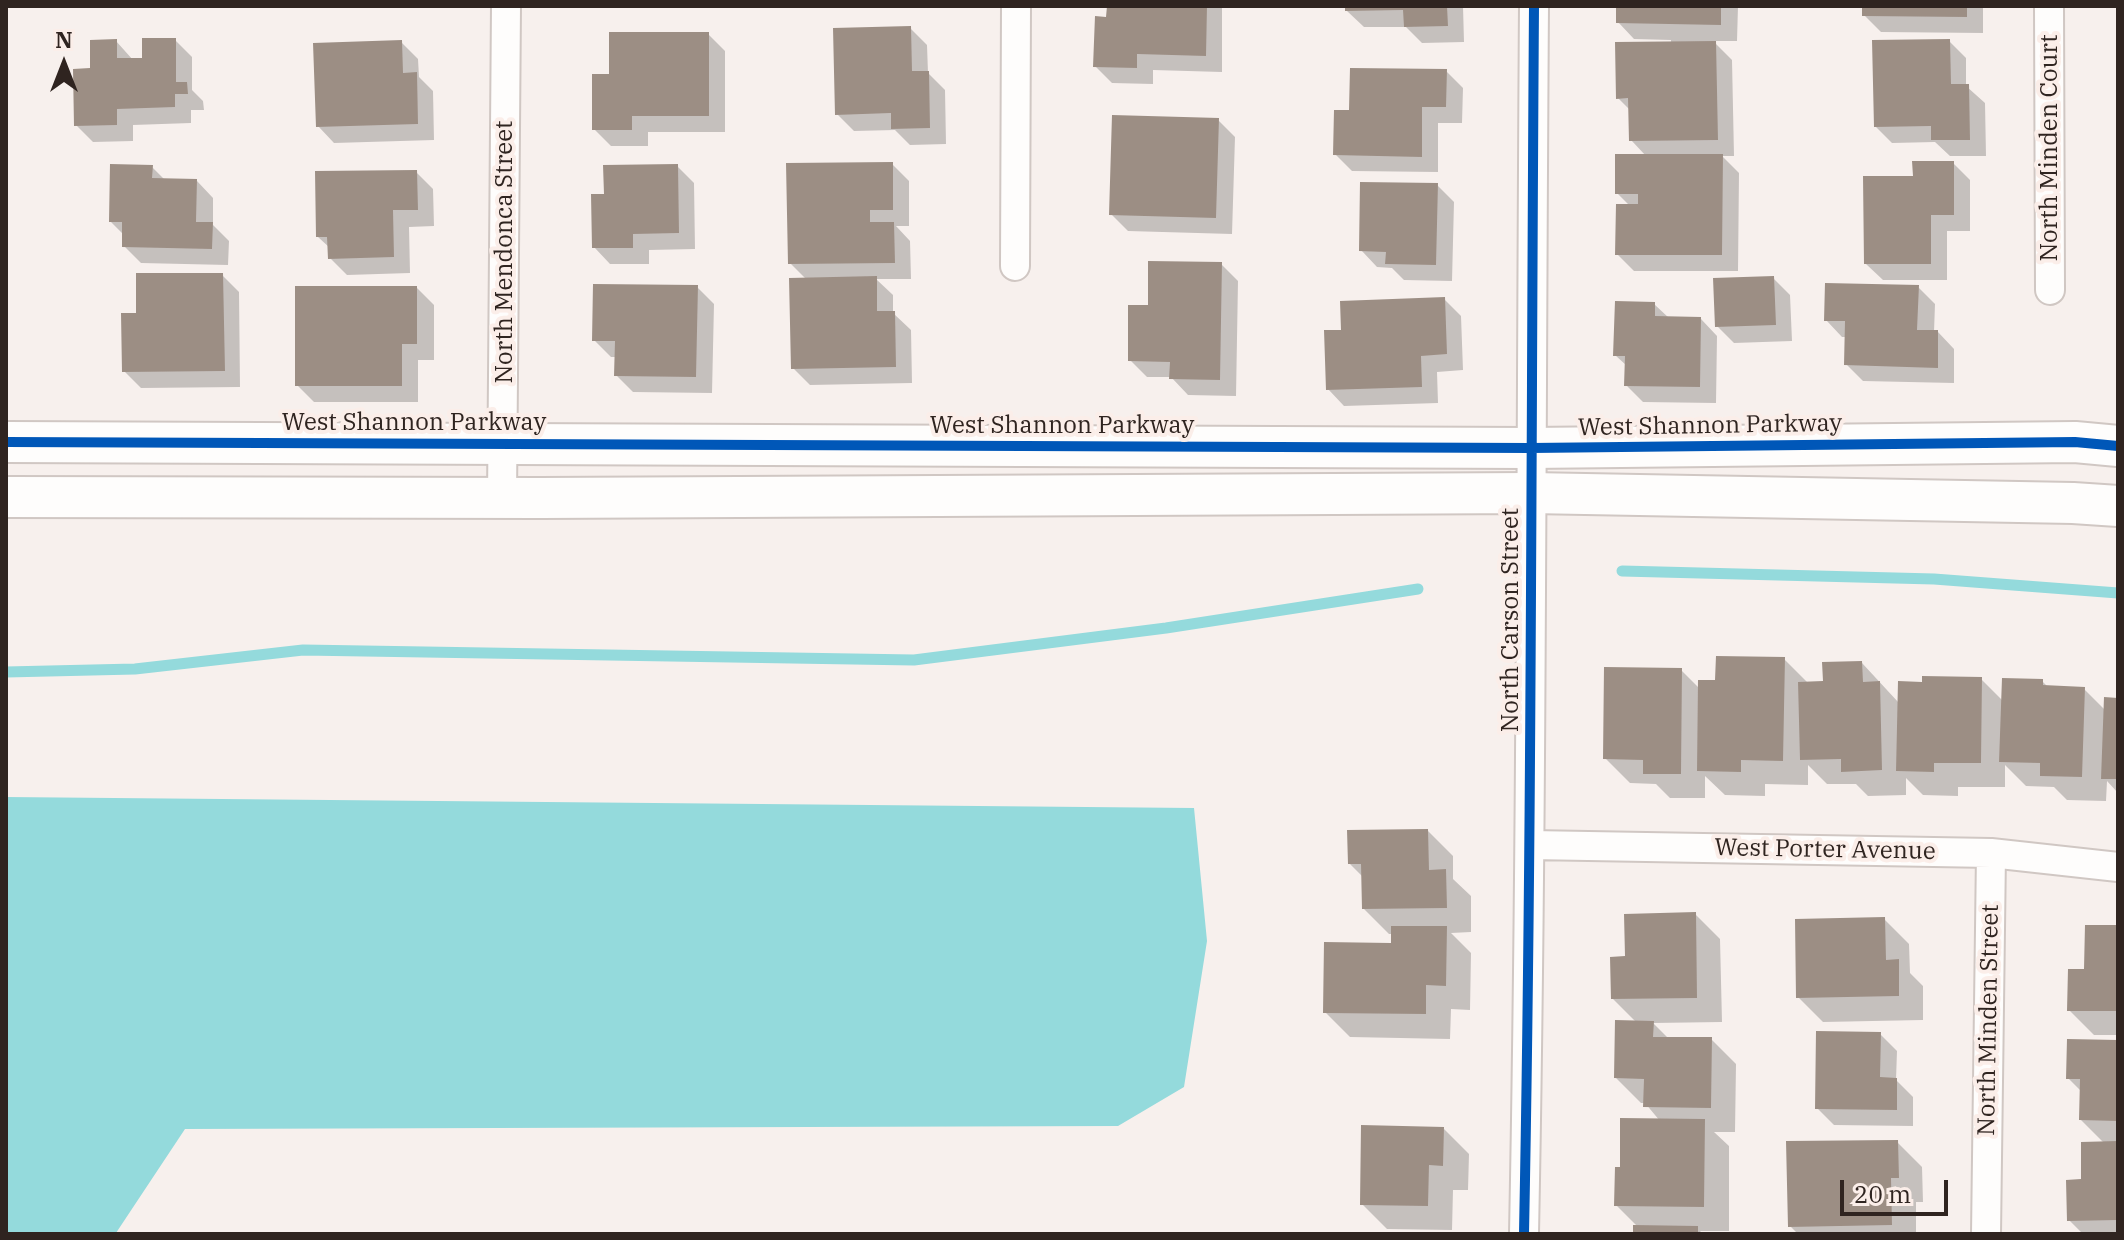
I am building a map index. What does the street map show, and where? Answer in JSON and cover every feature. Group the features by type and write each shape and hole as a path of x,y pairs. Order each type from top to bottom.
{"street":[{"name":"North Mendonca Street","path":"502,498 506,6"},
{"path":"1015,266 1016,6"},
{"name":"North Carson Street","path":"1524,1234 1531,845 1534,6"},
{"name":"North Minden Court","path":"2049,6 2050,290"},
{"name":"West Shannon Parkway","path":"6,442 1531,448 2075,442 2118,446"},
{"path":"6,497 1531,493 2118,506"},
{"name":"West Porter Avenue","path":"1531,845 1991,853 2118,867"},
{"name":"North Minden Street","path":"1986,1234 1991,853"}],"water":[{"path":"6,797 1194,808 1207,941 1184,1087 1118,1126 185,1129 116,1233 6,1234"}],"building":[{"path":"1107,6 1207,6 1206,56 1137,54 1137,68 1093,67 1095,16 1106,17"},
{"path":"1345,6 1447,6 1448,26 1404,27 1403,10 1345,11"},
{"path":"1616,6 1721,6 1721,25 1616,23"},
{"path":"1862,6 1967,6 1967,17 1862,16"},
{"path":"911,26 912,71 929,71 930,128 891,129 891,113 835,115 833,28"},
{"path":"609,32 709,32 709,116 632,116 632,130 592,130 592,74 609,74"},
{"path":"142,38 176,38 176,82 187,82 188,94 175,94 175,107 117,109 117,125 74,126 73,69 90,68 90,40 117,39 117,58 142,58"},
{"path":"1950,39 1951,84 1969,84 1970,140 1931,140 1931,126 1874,127 1872,40"},
{"path":"402,40 403,73 417,72 418,124 316,127 313,43"},
{"path":"1716,41 1718,140 1629,141 1628,98 1616,99 1615,42"},
{"path":"1350,68 1447,69 1446,107 1422,107 1422,157 1333,155 1334,110 1349,110"},
{"path":"1112,115 1219,118 1216,218 1109,215"},
{"path":"1615,154 1723,154 1722,255 1615,255 1616,204 1638,204 1638,194 1615,194"},
{"path":"1912,161 1954,161 1954,215 1931,215 1931,264 1864,264 1863,176 1913,176"},
{"path":"893,162 893,210 870,210 870,222 894,222 895,263 788,264 786,163"},
{"path":"110,164 153,165 152,178 197,179 196,222 213,222 212,249 122,247 122,222 109,222"},
{"path":"678,164 679,233 633,234 633,248 592,248 591,194 604,194 603,165"},
{"path":"417,170 418,210 393,210 394,257 328,259 327,237 316,237 315,171"},
{"path":"1360,182 1438,183 1436,265 1385,264 1386,252 1359,251"},
{"path":"1148,261 1222,262 1220,380 1169,379 1170,362 1128,361 1128,305 1148,305"},
{"path":"136,273 223,273 225,371 122,372 121,313 136,313"},
{"path":"877,276 877,311 895,311 896,367 791,369 789,278"},
{"path":"1774,276 1776,325 1715,327 1713,278"},
{"path":"1825,283 1919,285 1917,330 1938,330 1938,368 1844,365 1845,321 1824,321"},
{"path":"593,284 698,285 696,377 614,376 615,341 592,341"},
{"path":"295,286 417,286 417,344 402,344 402,386 295,386"},
{"path":"1445,297 1447,354 1421,356 1422,387 1326,390 1324,330 1341,330 1340,301"},
{"path":"1615,301 1655,302 1655,316 1701,317 1700,387 1624,386 1625,356 1613,356"},
{"path":"1716,656 1785,657 1783,761 1741,760 1741,772 1697,771 1698,680 1715,680"},
{"path":"1862,661 1863,682 1880,681 1882,770 1841,772 1841,759 1800,760 1798,682 1823,681 1822,662"},
{"path":"1604,667 1682,668 1681,774 1643,774 1643,760 1603,759"},
{"path":"1922,676 1982,677 1981,763 1934,763 1934,772 1896,771 1898,681 1922,682"},
{"path":"2002,678 2043,679 2043,685 2085,687 2082,777 2040,776 2040,763 1999,762"},
{"path":"2104,697 2118,698 2118,779 2101,779"},
{"path":"1428,829 1429,870 1446,869 1447,908 1362,909 1361,864 1348,864 1347,830"},
{"path":"1696,912 1697,998 1611,999 1610,957 1625,956 1624,914"},
{"path":"1885,917 1886,960 1899,959 1899,996 1796,998 1795,919"},
{"path":"2085,925 2118,925 2118,1011 2067,1011 2068,969 2084,969"},
{"path":"1391,926 1447,926 1446,986 1426,985 1426,1014 1323,1013 1324,942 1391,943"},
{"path":"1615,1020 1654,1021 1653,1037 1712,1037 1711,1108 1643,1107 1644,1079 1614,1078"},
{"path":"1816,1031 1881,1032 1880,1077 1897,1078 1897,1110 1815,1109"},
{"path":"2067,1039 2118,1040 2118,1121 2079,1120 2080,1079 2066,1079"},
{"path":"1620,1118 1705,1119 1704,1207 1614,1206 1615,1167 1620,1167"},
{"path":"1361,1125 1444,1127 1443,1166 1429,1165 1428,1206 1360,1205"},
{"path":"1898,1140 1899,1178 1891,1178 1892,1225 1788,1227 1786,1141"},
{"path":"2118,1141 2118,1220 2067,1221 2066,1180 2081,1179 2081,1142"},
{"path":"1633,1225 1698,1226 1698,1234 1633,1234"}],"waterway":[{"path":"1622,571 1934,579 2118,593"},
{"path":"6,672 135,669 303,650 914,660 1166,628 1418,589"}],"cycle path":[{"path":"1524,1234 1534,6"},
{"path":"6,442 1531,448 2075,442 2118,446"}]}
